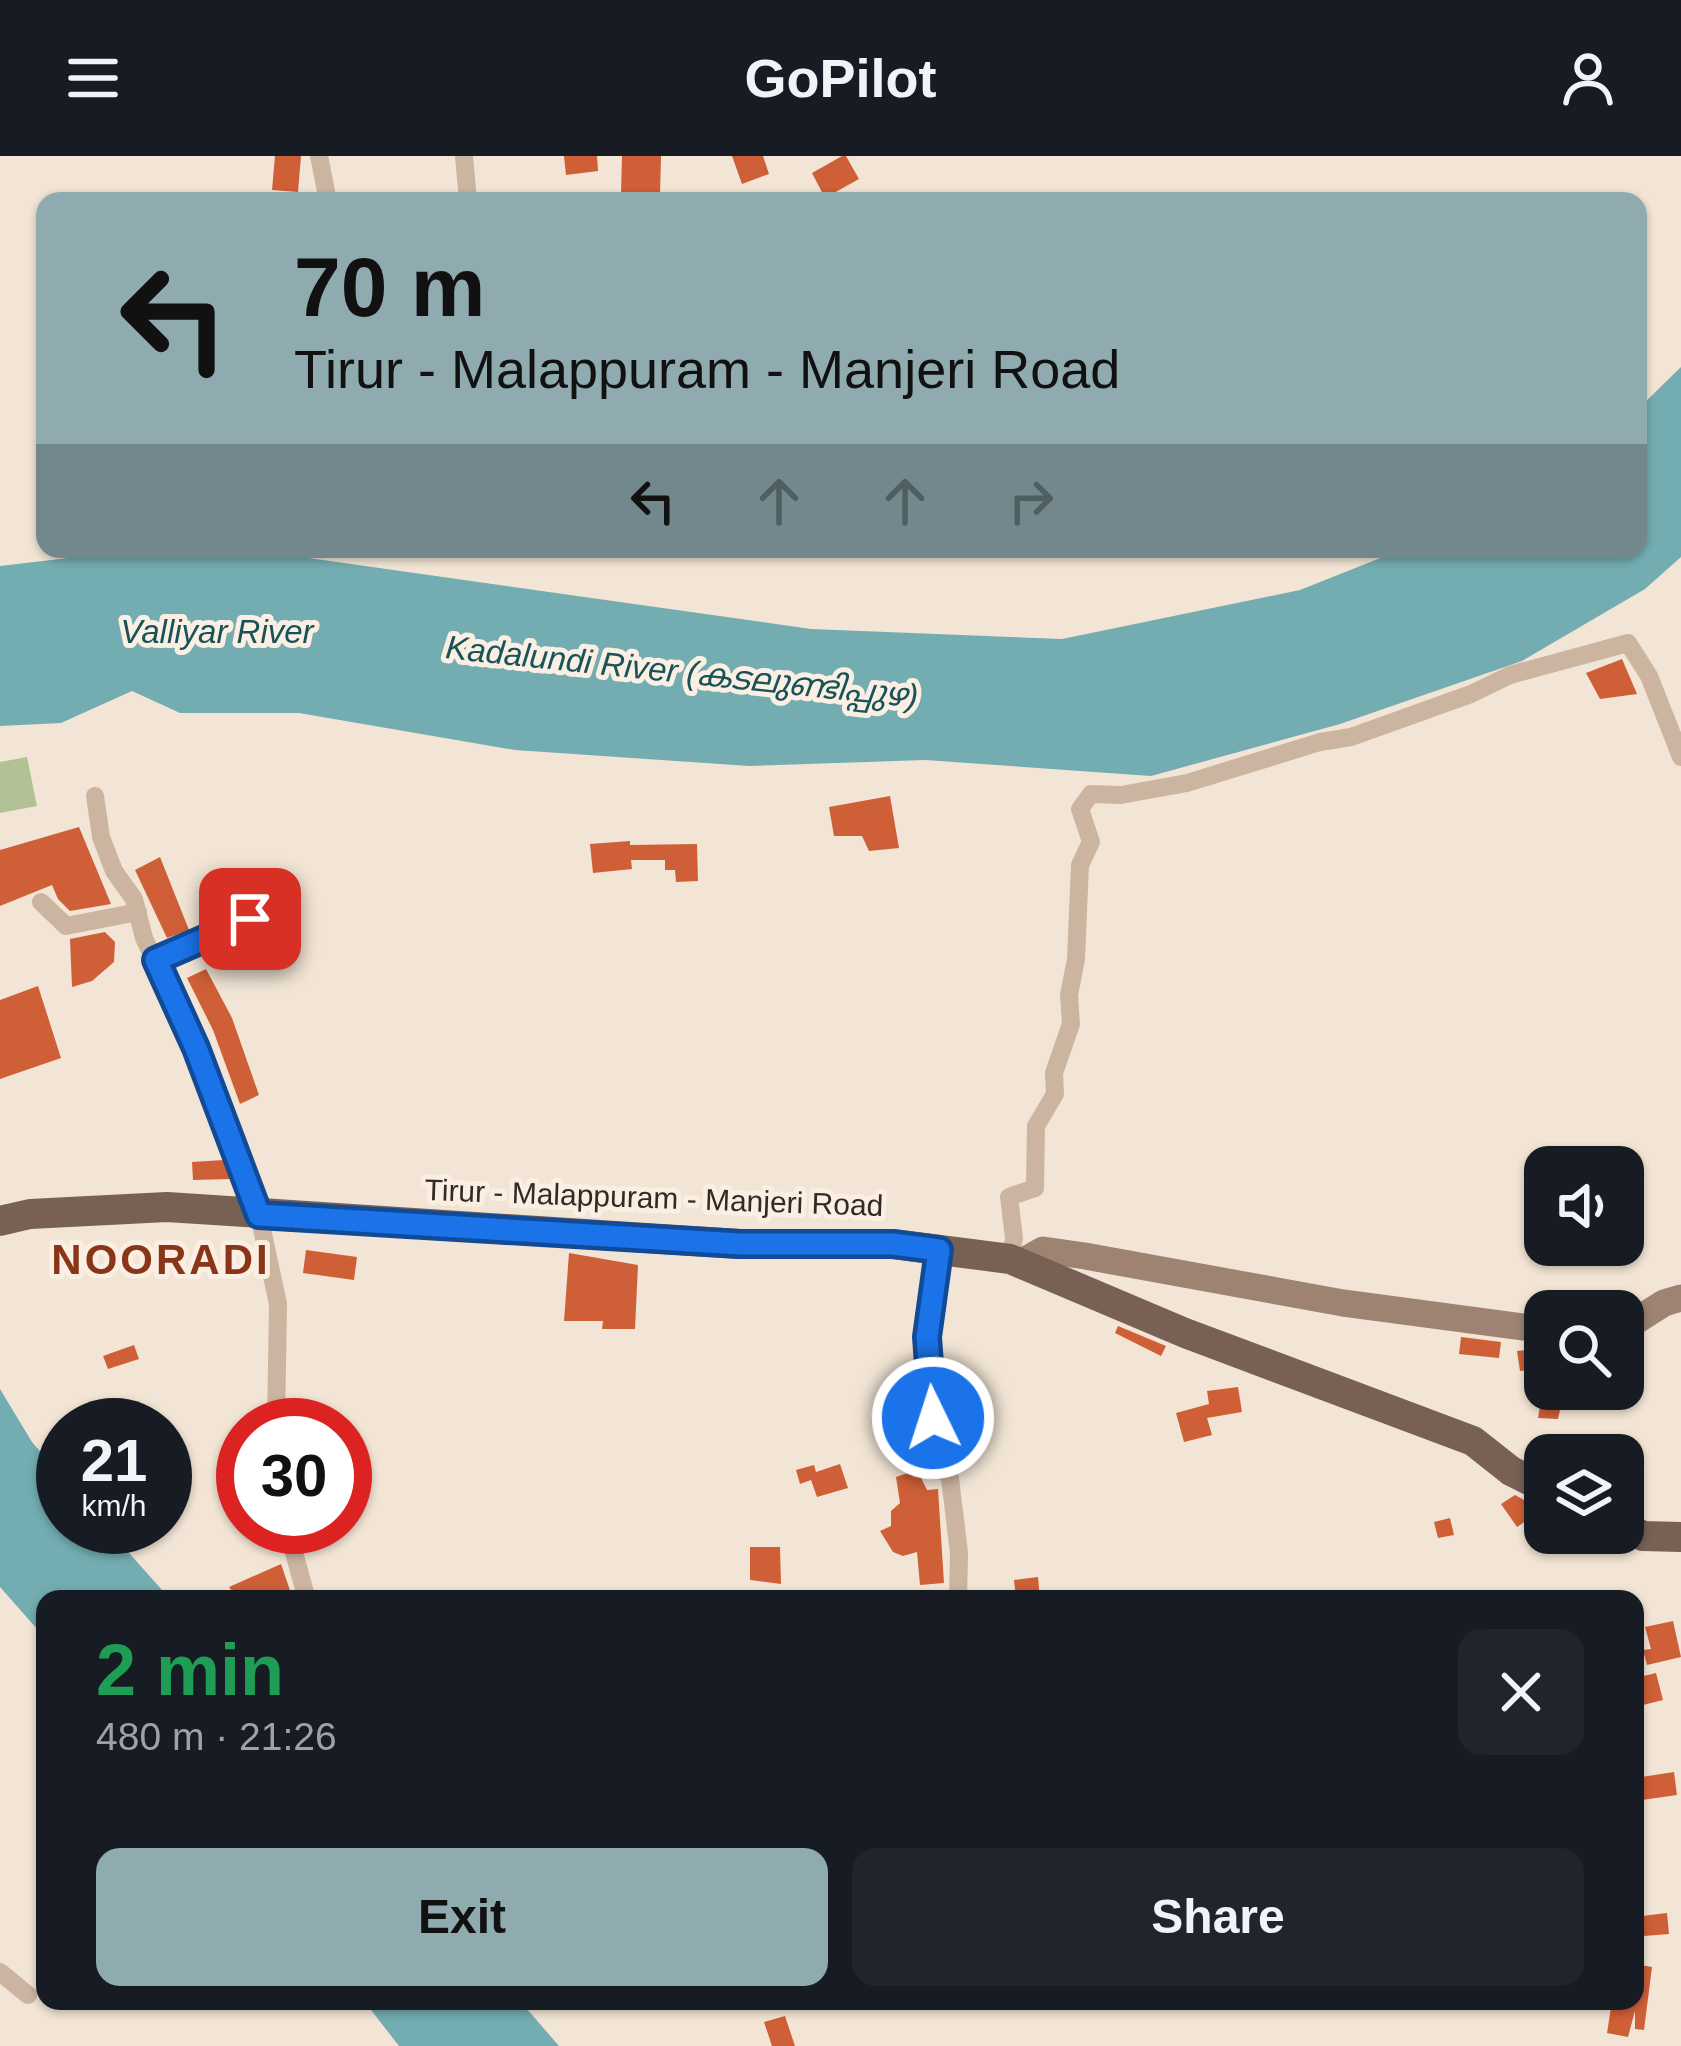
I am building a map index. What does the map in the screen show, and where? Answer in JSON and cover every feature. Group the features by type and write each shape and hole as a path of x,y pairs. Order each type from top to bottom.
{"main road":[{"name":"Tirur - Malappuram - Manjeri Road","path":"0,1221 29,1214 166,1207 740,1244 893,1244 1015,1261 1186,1333 1473,1441 1524,1478"},
{"path":"1015,1261 1043,1250 1343,1303 1524,1327"},
{"path":"1644,1316 1681,1298"},
{"path":"1644,1536 1681,1537"}],"street":[{"path":"319,156 326,192"},
{"path":"464,156 467,192"},
{"path":"1015,1261 1009,1197 1035,1188 1036,1126 1055,1094 1054,1073 1071,1024 1069,995 1079,927 1080,865 1090,842 1080,808 1091,794 1121,795 1187,783 1352,737 1472,694 1510,675 1628,643 1649,676 1681,758"},
{"path":"95,796 101,836 114,871 134,899 259,1215 278,1304 276,1398"},
{"path":"41,902 67,926 137,912"},
{"path":"939,1250 927,1337 936,1459 950,1478 957,1534 958,1590"},
{"path":"294,1554 304,1590"},
{"path":"0,1972 28,1996"}],"lane":[{"path":"156,960 268,912"}],"green space":[{"path":"27,757 37,806 0,813 0,762"},
{"path":"950,1387 954,1470 936,1472 926,1453 935,1388"}],"water":[{"name":"Valliyar River","path":"1681,367 1681,557 1645,589 1522,661 1340,724 1151,776 925,760 749,766 515,750 299,713 180,713 132,691 61,723 0,726 0,566 68,558 309,558 811,629 1062,639 1300,590 1380,558 1647,558 1647,400"},
{"path":"0,1389 36,1447 36,1554 130,1554 162,1590 36,1590 36,1628 0,1587"},
{"path":"371,2010 528,2010 559,2046 399,2046"}],"building":[{"path":"275,156 301,156 298,192 272,190"},
{"path":"564,156 597,156 598,171 566,175"},
{"path":"622,156 661,156 660,192 621,192"},
{"path":"732,156 763,156 769,174 742,184"},
{"path":"846,156 859,179 836,192 822,192 812,173"},
{"path":"1622,659 1637,694 1600,699 1586,673"},
{"path":"890,796 899,848 869,851 862,836 834,836 829,807"},
{"path":"79,827 111,904 70,911 52,885 0,906 0,850"},
{"path":"630,841 630,845 697,844 698,881 676,882 675,870 665,870 665,860 631,860 632,869 593,873 590,844"},
{"path":"160,857 189,930 167,938 135,870"},
{"path":"105,932 115,942 114,962 92,981 72,987 70,939"},
{"path":"206,969 232,1018 259,1095 240,1104 213,1030 187,978"},
{"path":"38,986 61,1058 0,1079 0,1000"},
{"path":"224,1160 231,1179 193,1180 192,1162"},
{"path":"306,1250 357,1257 354,1280 303,1273"},
{"path":"569,1253 638,1265 635,1329 602,1329 603,1321 564,1321"},
{"path":"1118,1326 1166,1346 1161,1356 1115,1333"},
{"path":"1461,1337 1501,1342 1499,1358 1459,1354"},
{"path":"134,1345 139,1359 108,1369 103,1356"},
{"path":"1524,1350 1524,1370 1520,1371 1517,1351"},
{"path":"1238,1387 1242,1412 1207,1418 1212,1435 1184,1442 1176,1413 1209,1404 1207,1391"},
{"path":"1539,1410 1560,1410 1558,1419 1538,1418"},
{"path":"840,1464 848,1488 817,1497 811,1480 800,1484 796,1470 814,1465 816,1472"},
{"path":"917,1470 927,1490 938,1489 944,1583 920,1585 917,1552 903,1556 893,1552 880,1531 891,1526 891,1511 900,1503 896,1477"},
{"path":"1515,1495 1524,1500 1524,1522 1517,1527 1501,1504"},
{"path":"1450,1518 1454,1535 1438,1538 1434,1522"},
{"path":"750,1547 780,1547 781,1584 750,1580"},
{"path":"281,1564 290,1590 231,1590 229,1587"},
{"path":"1038,1577 1039,1590 1015,1590 1014,1580"},
{"path":"1673,1621 1681,1657 1647,1665 1644,1650 1651,1649 1645,1627"},
{"path":"1656,1673 1663,1700 1644,1705 1644,1676"},
{"path":"1674,1772 1677,1795 1644,1800 1644,1777"},
{"path":"1667,1913 1669,1934 1644,1936 1644,1916"},
{"path":"1644,1966 1652,1967 1644,2030 1635,2029 1635,2011 1628,2037 1607,2033 1611,2010 1644,2010"},
{"path":"785,2016 795,2046 772,2046 764,2022"}],"district":[{"name":"NOORADI","path":"161,1259"}],"route":[{"path":"250,919 156,960 196,1048 259,1215 740,1244 893,1244 939,1250 927,1337 933,1418"}],"water label":[{"name":"Kadalundi River (കടലുണ്ടിപ്പുഴ)","path":"682,671"}]}
